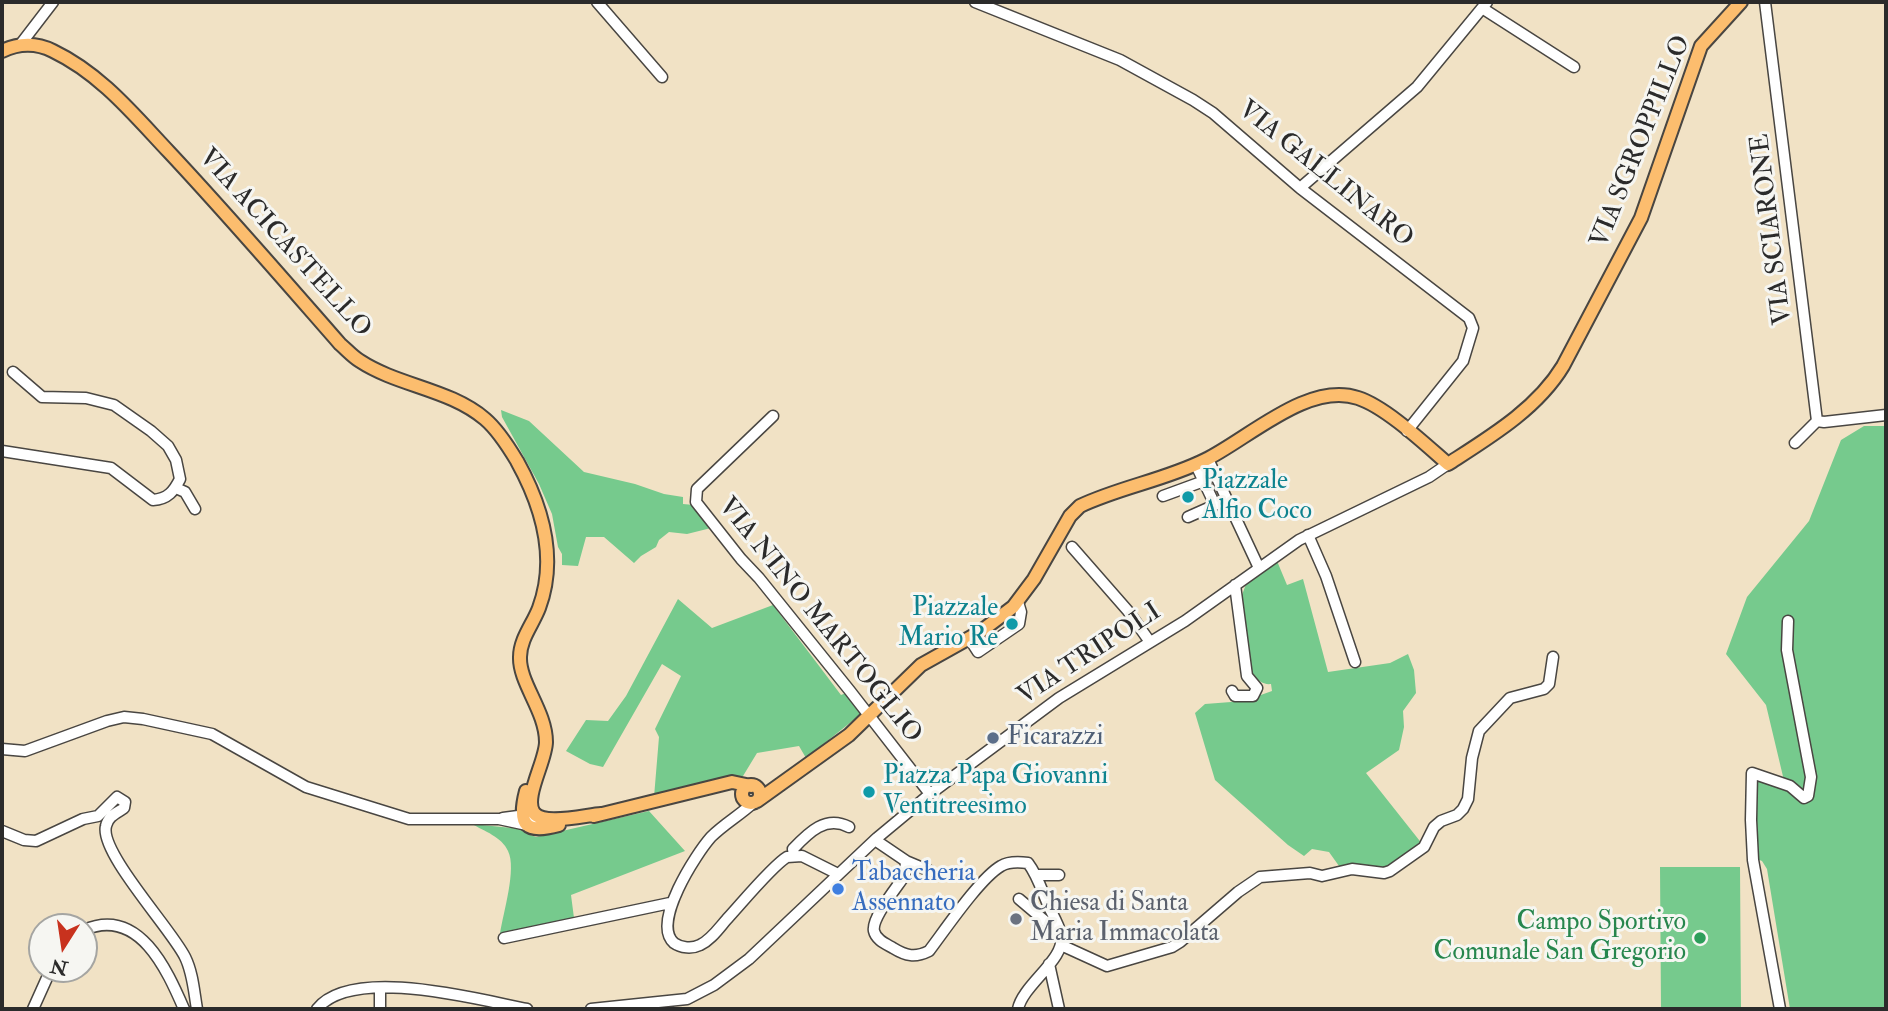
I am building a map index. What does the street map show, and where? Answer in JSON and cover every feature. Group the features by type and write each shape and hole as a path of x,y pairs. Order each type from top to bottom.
{"main road":[{"name":"VIA SGROPPILLO","path":"1555,380 1641,218 1701,46 1741,2"},
{"name":"VIA ACICASTELLO","path":"2,51 20,45 39,46 53,51 108,87 200,185 340,344 360,361 471,409 497,432 524,475 542,521 549,551 544,592 521,648 520,660 521,670 542,719 546,743 542,764"},
{"name":"VIA TRIPOLI","path":"1448,464 1496,433 1527,408 1555,380"},
{"path":"542,764 526,791 525,820 531,828 541,830 738,782 752,794 765,790 786,779 849,734 921,665 996,621 1018,602 1070,516 1080,506 1196,465 1294,407 1326,395 1339,394 1359,398 1384,413 1448,464"},
{"path":"542,764 531,804 535,814 549,820 601,814"}],"street":[{"path":"20,45 53,2"},
{"path":"597,2 662,77"},
{"name":"VIA GALLINARO","path":"975,2 1120,60 1167,84 1213,113 1300,188 1469,318 1473,328 1463,361 1407,431"},
{"name":"VIA SCIARONE","path":"1765,2 1817,421"},
{"path":"1300,188 1417,87 1485,5 1574,67"},
{"path":"2,451 111,468 153,499 170,495 180,479 176,460 167,446 151,431 105,402 42,397 13,372"},
{"path":"1795,443 1817,421 1886,415"},
{"name":"VIA NINO MARTOGLIO","path":"773,416 697,489 696,502 930,794"},
{"path":"1209,459 1259,568"},
{"name":"VIA TRIPOLI","path":"591,1009 687,999 714,985 749,959 875,840 930,794 1059,698 1185,621 1308,535 1429,477 1448,464"},
{"path":"1188,517 1215,505 1196,465"},
{"path":"1163,496 1204,481"},
{"path":"176,488 185,492 195,509"},
{"path":"1308,535 1326,576 1355,662"},
{"path":"1072,547 1128,611 1150,642"},
{"path":"1233,691 1235,696 1253,696 1257,688 1247,676 1235,585"},
{"path":"1780,1009 1753,860 1751,820 1752,773 1790,786 1804,798 1810,790 1806,742 1787,650 1788,621"},
{"path":"1061,945 1100,965 1114,966 1172,947 1260,877 1310,873 1322,876 1352,869 1390,871 1424,847 1434,827 1441,821 1457,815 1463,809 1468,799 1472,758 1479,731 1510,698 1544,689 1549,684 1553,657"},
{"path":"2,749 25,751 107,721 124,717 143,719 212,734 306,787 409,819 525,820 546,825 584,815"},
{"path":"752,794 710,839 670,904 668,928 670,937 676,944 684,947 699,946 714,934 783,859 794,856 810,859 838,874"},
{"path":"2,831 24,840 43,840 83,819 98,816 117,797 122,799 125,802 124,808 109,818 106,825 108,842 145,901 186,958 197,1009"},
{"path":"794,856 793,849 816,828 830,822 840,822 849,827"},
{"path":"875,840 906,861 930,871"},
{"path":"906,861 905,874 873,926 878,938 910,956 929,951 983,883 1000,866 1008,863 1028,863 1057,924 1061,945 1049,964 1022,995 1018,1009"},
{"path":"1035,875 1059,875"},
{"path":"1019,899 1051,926 1057,924"},
{"path":"504,938 670,904"},
{"path":"98,925 116,925 142,939 156,953 169,973 184,1009"},
{"path":"1049,964 1059,1009"},
{"path":"33,1009 45,983"},
{"path":"317,1009 326,1000 355,990 415,988 527,1009"},
{"path":"380,989 380,1009"},
{"path":"677,1009 687,999"}],"green space":[{"path":"501,410 529,421 584,472 683,497 683,504 694,505 711,528 687,534 669,532 659,540 656,547 634,563 604,537 586,537 578,566 562,565 562,554 558,547 552,514 539,484 502,417"},
{"path":"1864,426 1886,426 1886,1009 1790,1009 1767,869 1762,861 1757,859 1755,776 1786,789 1766,705 1726,654 1747,597 1809,521 1841,440"},
{"path":"1277,561 1287,585 1303,579 1328,672 1390,663 1408,654 1414,670 1416,693 1403,711 1404,727 1399,750 1366,773 1423,845 1385,870 1355,865 1339,866 1329,852 1312,849 1304,856 1215,780 1195,713 1205,704 1244,701 1272,691 1271,684 1263,683 1252,675 1242,595 1246,584"},
{"path":"678,599 712,628 773,605 841,695 846,693 861,714 806,758 799,746 757,753 743,776 654,797 659,737 655,729 681,676 662,664 603,767 590,764 566,751 586,720 608,721 626,696"},
{"path":"649,811 685,851 571,895 574,918 500,934 510,880 508,851 502,842 472,824 522,829 536,837"},
{"name":"Campo Sportivo Comunale San Gregorio","path":"1660,867 1740,867 1741,1009 1661,1009"}],"place":[{"name":"Piazzale Alfio Coco","path":"1188,497"},
{"name":"Piazzale Mario Re","path":"1012,624"},
{"name":"Ficarazzi","path":"993,738"},
{"name":"Piazza Papa Giovanni Ventitreesimo","path":"869,792"},
{"name":"Tabaccheria Assennato","path":"838,889"},
{"name":"Chiesa di Santa Maria Immacolata","path":"1016,919"},
{"name":"Campo Sportivo Comunale San Gregorio","path":"1700,938"}]}
